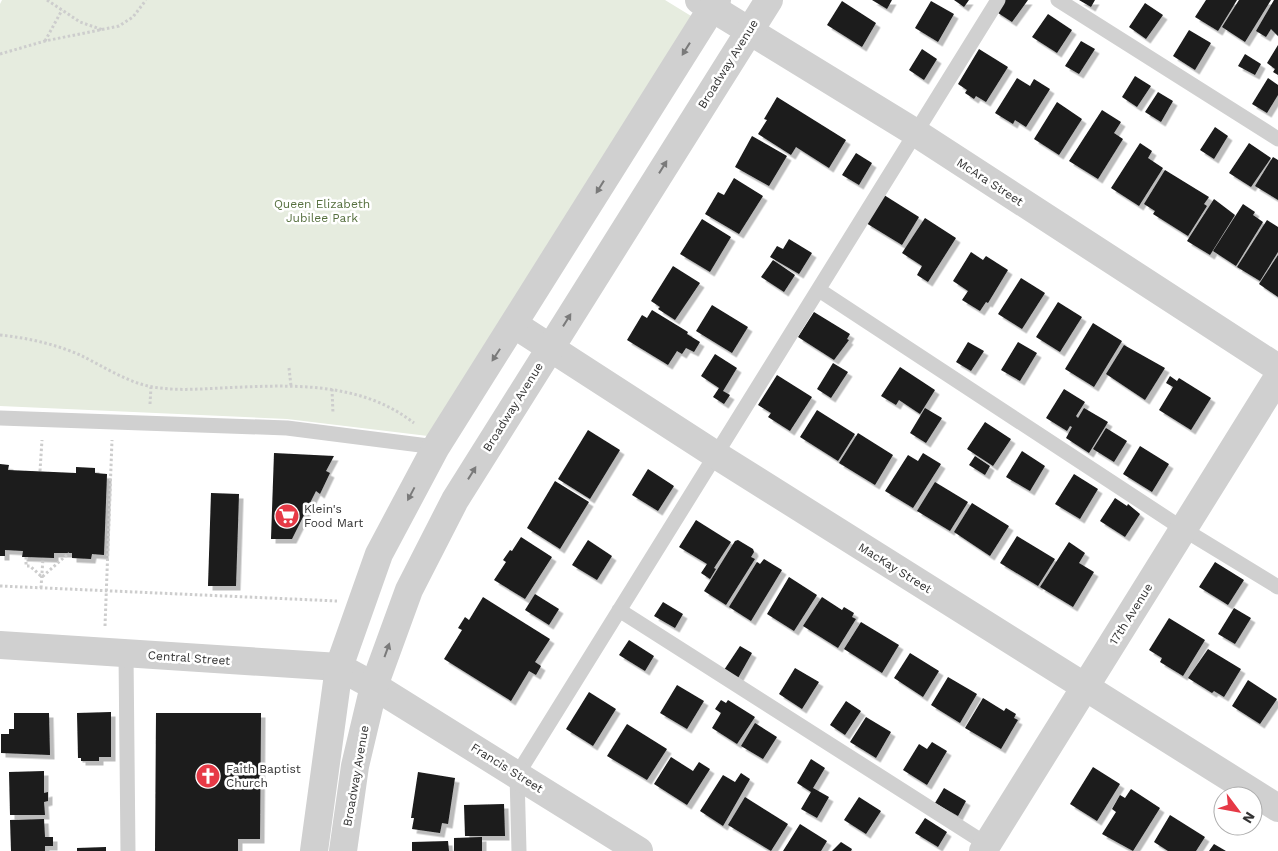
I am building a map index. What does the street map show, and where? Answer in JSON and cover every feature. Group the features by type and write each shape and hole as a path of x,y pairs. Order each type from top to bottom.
{"street":[{"name":"Broadway Avenue","path":"343,851 355,766 374,686 409,590 451,508 550,347 769,0"},
{"name":"McAra Street","path":"709,3 749,31 916,133 1278,368"},
{"path":"314,851 339,667 379,554 436,447 514,325 709,3"},
{"name":"MacKay Street","path":"514,325 716,455 1278,808"},
{"name":"17th Avenue","path":"989,849 1085,688 1278,377"},
{"name":"Central Street","path":"0,646 339,667 374,686"},
{"name":"Francis Street","path":"374,686 639,851"}],"lane":[{"path":"519,851 517,775 998,0"},
{"path":"1058,0 1278,140"},
{"path":"819,290 1183,529 1278,587"},
{"path":"0,418 287,428 436,447"},
{"path":"620,610 989,849"},
{"path":"115,653 128,851"}],"path":[{"path":"47,0 80,22 104,30"},
{"path":"0,54 119,26 133,17 146,0"},
{"path":"45,42 62,10"},
{"path":"0,335 30,339 57,346 151,387 175,390 291,386 332,389 375,399 410,420 436,447"},
{"path":"289,368 291,386"},
{"path":"40,472 43,419"},
{"path":"112,422 106,591 115,653"},
{"path":"42,577 69,553"},
{"path":"26,557 26,566 30,566 42,577"},
{"path":"41,588 43,558"},
{"path":"0,586 362,602"}],"green space":[{"name":"Queen Elizabeth Jubilee Park","path":"2,0 665,0 696,19 428,436 287,419 0,406 0,4"}],"building":[{"path":"872,0 892,0 887,9"},
{"path":"954,0 969,0 964,7"},
{"path":"1002,0 1028,0 1012,22 995,11"},
{"path":"1079,0 1095,0 1091,7"},
{"path":"1206,0 1237,0 1218,31 1195,17"},
{"path":"1239,0 1271,0 1245,42 1222,27"},
{"path":"1274,0 1278,0 1278,36 1271,29 1266,37 1256,31"},
{"path":"842,1 876,23 862,47 827,25"},
{"path":"931,1 954,14 938,42 915,28"},
{"path":"1145,3 1163,15 1146,39 1129,27"},
{"path":"1048,14 1072,30 1057,53 1032,37"},
{"path":"1189,30 1211,43 1195,70 1173,56"},
{"path":"1081,41 1095,49 1079,74 1065,66"},
{"path":"1278,45 1278,75 1273,72 1275,69 1267,63"},
{"path":"922,49 937,59 924,80 909,70"},
{"path":"979,49 1008,67 986,102 976,96 974,99 965,93 967,90 958,84"},
{"path":"1245,54 1261,64 1255,75 1238,66"},
{"path":"1135,76 1151,86 1137,107 1122,97"},
{"path":"1017,78 1030,86 1034,79 1050,89 1026,127 1015,120 1013,124 995,113"},
{"path":"1268,78 1278,85 1278,95 1267,113 1252,104"},
{"path":"1158,92 1173,101 1161,122 1145,112"},
{"path":"777,97 846,140 829,168 796,147 791,155 758,134 767,120 764,119"},
{"path":"1057,102 1082,119 1059,155 1034,139"},
{"path":"1102,110 1121,122 1114,133 1123,139 1098,179 1069,161"},
{"path":"1215,127 1228,136 1214,159 1200,150"},
{"path":"752,136 787,156 769,186 735,167"},
{"path":"1140,143 1152,151 1148,158 1163,168 1139,206 1111,188"},
{"path":"1249,143 1271,158 1251,187 1229,173"},
{"path":"856,153 872,163 859,185 842,175"},
{"path":"1273,157 1278,160 1278,200 1255,186"},
{"path":"1165,170 1209,197 1204,204 1207,206 1188,236 1153,214 1155,211 1144,204"},
{"path":"734,178 763,196 739,234 705,214 718,192 724,195"},
{"path":"884,195 919,217 902,245 866,223"},
{"path":"1214,199 1235,215 1210,255 1187,241"},
{"path":"1243,204 1255,212 1253,215 1263,222 1236,266 1213,251"},
{"path":"925,218 956,238 928,282 917,275 922,266 902,253"},
{"path":"702,219 731,237 710,272 680,254"},
{"path":"1267,220 1278,227 1278,252 1260,281 1237,267"},
{"path":"789,239 812,253 799,274 770,257 777,246 783,249"},
{"path":"971,252 983,260 986,256 1008,270 988,303 986,302 980,311 962,300 968,291 953,281"},
{"path":"1278,255 1278,297 1259,284"},
{"path":"773,260 795,275 784,292 761,277"},
{"path":"673,266 700,283 675,320 658,309 660,307 651,301"},
{"path":"1021,278 1045,293 1022,329 998,314"},
{"path":"1058,302 1082,317 1060,352 1036,337"},
{"path":"712,305 748,327 732,353 696,331"},
{"path":"652,310 688,332 687,334 700,342 694,352 686,348 682,354 677,351 668,365 627,340 642,315 647,318"},
{"path":"814,312 850,334 847,339 849,340 834,360 798,337"},
{"path":"1093,323 1122,341 1094,387 1065,369"},
{"path":"968,342 984,351 971,371 956,362"},
{"path":"1018,342 1037,353 1020,381 1001,370"},
{"path":"1124,345 1165,368 1145,400 1106,374"},
{"path":"715,354 737,368 723,391 730,395 724,404 713,397 719,388 701,376"},
{"path":"833,363 848,372 831,398 817,389"},
{"path":"900,367 935,390 920,414 899,400 896,405 881,396"},
{"path":"777,375 812,397 790,431 768,417 771,413 758,405"},
{"path":"1170,376 1177,381 1179,378 1211,398 1191,430 1159,410 1173,387 1166,383"},
{"path":"1064,389 1085,402 1076,416 1078,418 1084,408 1108,422 1089,453 1066,438 1072,427 1070,426 1067,431 1046,418"},
{"path":"925,408 942,418 926,443 910,433"},
{"path":"817,410 855,434 838,461 800,437"},
{"path":"985,422 1011,439 993,466 967,449"},
{"path":"1106,428 1127,441 1114,462 1093,449"},
{"path":"588,430 620,450 590,499 558,479"},
{"path":"858,433 893,455 875,485 839,463"},
{"path":"1140,446 1169,464 1152,492 1123,474"},
{"path":"1022,451 1045,466 1030,491 1006,477"},
{"name":"Klein's Food Mart","path":"274,453 334,456 326,471 330,473 320,494 316,491 292,539 271,539"},
{"path":"923,453 941,464 913,508 885,491 908,455 918,461"},
{"path":"975,456 990,466 985,475 969,465"},
{"path":"0,464 9,465 8,470 76,473 76,467 95,468 95,473 107,474 104,555 92,554 91,559 72,558 72,553 54,553 54,558 22,557 23,551 5,550 5,556 0,556"},
{"path":"648,469 674,486 658,511 632,495"},
{"path":"1074,474 1098,489 1080,519 1055,504"},
{"path":"555,481 589,502 560,549 527,528"},
{"path":"935,482 968,502 950,531 917,511"},
{"path":"211,493 239,494 236,586 208,586"},
{"path":"1115,498 1127,506 1128,504 1140,514 1125,537 1100,521"},
{"path":"972,503 1009,526 990,556 954,532"},
{"path":"696,520 731,542 714,568 716,569 710,579 701,573 707,564 679,547"},
{"path":"1017,536 1055,559 1038,586 1000,563"},
{"path":"521,537 552,557 525,599 494,580 506,562 503,560 510,550 512,551"},
{"path":"588,540 612,556 597,580 572,565"},
{"path":"738,540 753,549 754,552 751,557 755,559 726,605 704,591 735,541"},
{"path":"1069,542 1085,553 1079,563 1094,572 1073,607 1040,587"},
{"path":"764,559 782,570 751,621 729,607 757,562 760,564"},
{"path":"1215,562 1244,580 1228,605 1199,587"},
{"path":"789,577 817,595 794,631 767,614"},
{"path":"535,594 559,609 549,625 525,610"},
{"path":"483,597 550,639 535,662 541,666 536,675 529,671 511,701 444,659 462,630 458,628 465,617 469,620"},
{"path":"822,597 842,610 844,607 854,613 852,617 856,619 838,648 803,626"},
{"path":"663,602 683,614 675,628 654,616"},
{"path":"1234,608 1251,618 1235,644 1218,634"},
{"path":"1169,618 1205,640 1183,676 1160,662 1162,658 1149,650"},
{"path":"861,622 899,645 882,673 844,649"},
{"path":"629,640 654,656 645,671 619,655"},
{"path":"740,646 752,653 738,678 724,670"},
{"path":"1208,649 1241,669 1224,697 1214,691 1212,693 1188,678"},
{"path":"910,653 939,671 923,697 894,678"},
{"path":"795,668 819,682 802,709 779,694"},
{"path":"948,677 977,694 960,723 931,705"},
{"path":"1248,680 1277,699 1260,724 1232,706"},
{"path":"677,685 704,701 687,729 660,713"},
{"path":"589,692 616,709 593,746 566,729"},
{"path":"983,698 1004,711 1006,708 1016,714 1014,718 1018,720 1001,749 965,728"},
{"path":"721,700 726,703 728,700 755,717 737,744 712,728 721,713 715,709"},
{"path":"846,701 861,711 845,735 830,725"},
{"path":"111,712 111,757 99,757 99,761 81,761 81,758 78,758 77,713"},
{"path":"14,713 49,713 50,755 1,753 1,734 9,734 9,729 14,729"},
{"name":"Faith Baptist Church","path":"156,713 261,713 260,839 238,839 238,851 155,851"},
{"path":"866,717 891,732 876,758 850,742"},
{"path":"755,723 777,737 763,759 741,746"},
{"path":"627,724 667,749 647,780 607,756"},
{"path":"932,742 947,751 927,785 903,770 919,744 927,749"},
{"path":"671,757 693,771 699,762 710,769 687,805 654,784"},
{"path":"811,759 825,768 813,788 829,797 817,818 801,809 811,792 797,783"},
{"path":"1093,767 1120,784 1097,821 1070,804"},
{"path":"44,771 44,793 48,792 48,801 44,802 45,815 10,815 9,772"},
{"path":"418,772 455,778 448,824 442,823 440,833 412,829 414,818 411,818"},
{"path":"741,773 750,779 723,826 700,811 723,775 735,782"},
{"path":"944,788 966,801 958,816 935,803"},
{"path":"1131,789 1160,808 1133,851 1102,834 1116,812 1112,809 1120,795 1125,798"},
{"path":"745,797 788,824 771,851 728,825"},
{"path":"859,797 881,811 866,834 844,820"},
{"path":"504,804 505,836 465,836 464,805"},
{"path":"1170,815 1205,837 1196,851 1168,851 1154,842"},
{"path":"925,818 947,832 938,847 915,833"},
{"path":"44,819 45,837 53,837 53,846 45,846 45,851 11,851 10,820"},
{"path":"800,824 827,841 821,851 783,851"},
{"path":"482,837 482,851 454,851 454,838"},
{"path":"448,841 449,851 412,851 412,842"},
{"path":"841,842 852,849 851,851 832,851"},
{"path":"1214,844 1226,851 1209,851"},
{"path":"106,847 106,851 77,851 77,848"}],"place":[{"name":"Klein's Food Mart","path":"287,516"},
{"name":"Faith Baptist Church","path":"208,776"}]}
